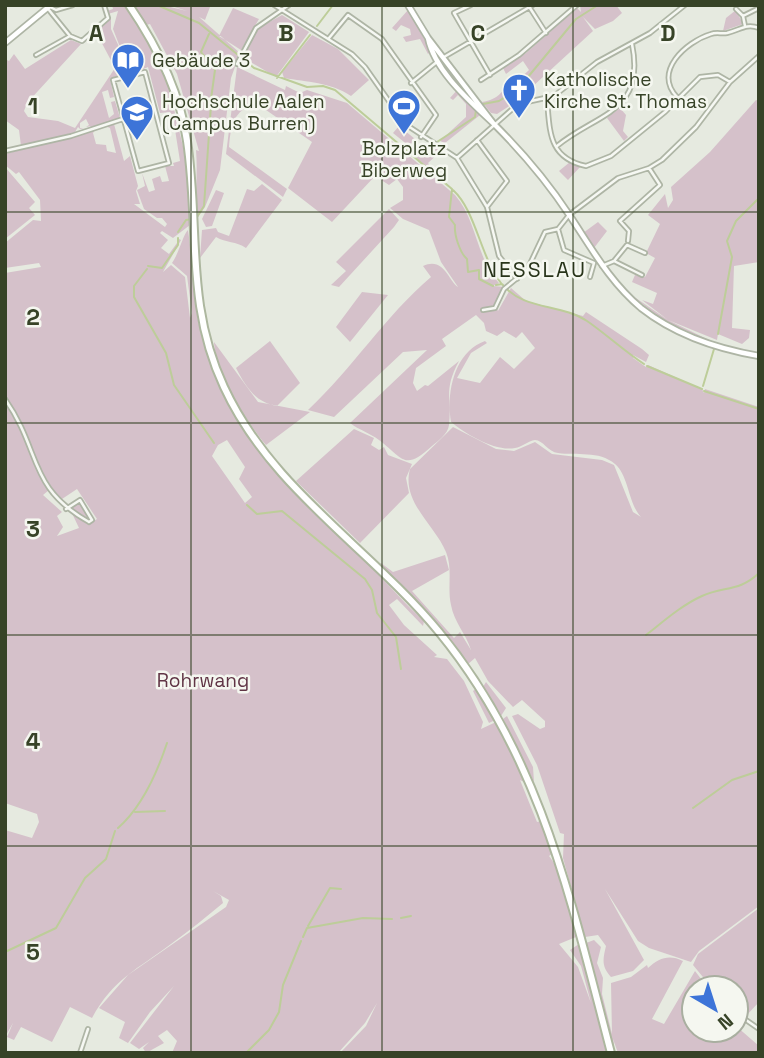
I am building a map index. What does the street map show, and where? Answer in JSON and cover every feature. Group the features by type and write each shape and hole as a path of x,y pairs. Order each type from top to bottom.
{"main road":[{"path":"129,5 154,46 175,91 187,140 192,233 201,320 217,370 239,416 300,494 434,625 497,714 531,781 554,845 611,1053"},
{"path":"408,5 438,61 472,103 494,124"},
{"path":"5,43 52,9"},
{"path":"428,38 569,215 602,267 627,295 665,324 688,335 759,356"}],"street":[{"path":"73,5 52,9 70,36 82,41 108,18 104,5"},
{"path":"274,5 328,39 365,67 394,113 421,137 457,158 486,207 495,249 517,279"},
{"path":"237,64 256,28 289,5"},
{"path":"471,5 454,13 490,75"},
{"path":"481,80 546,33 577,5"},
{"path":"457,158 524,101 547,100 603,58 632,44 685,5"},
{"path":"411,83 444,57 530,6 546,33"},
{"path":"743,16 759,8"},
{"path":"736,9 743,16 745,26"},
{"path":"328,39 348,15 356,17 382,39 436,115 421,137"},
{"path":"677,97 667,82 667,72 673,61 706,36 745,26 759,28"},
{"path":"36,55 70,36"},
{"path":"557,146 570,135 610,114 625,100 635,62 632,44"},
{"path":"483,310 495,308 505,288 527,270 545,232 558,229 569,215 618,178 649,169 696,127 730,82 759,56"},
{"path":"145,72 169,163 138,171 124,119 113,80 145,72"},
{"path":"547,100 548,133 557,146 574,163 597,164 665,113 677,97 706,75 718,75 730,82"},
{"path":"5,151 71,136 124,119"},
{"path":"477,140 507,181 486,207"},
{"path":"628,242 629,231 620,221 660,185 649,169"},
{"path":"558,229 564,250 594,263 590,277"},
{"path":"602,267 614,261 627,245 645,253"},
{"path":"614,261 642,275"},
{"path":"5,399 26,433 43,483 66,509 92,522 79,500 66,509"},
{"path":"80,1053 88,1029"}],"green space":[{"name":"Rohrwang","path":"112,5 125,5 155,55 177,108 174,109 185,155 190,225 173,238 162,231 160,233 168,240 161,248 169,254 177,243 177,238 181,240 163,272 171,265 185,277 190,318 192,313 187,276 172,263 188,230 199,327 216,376 232,408 273,466 424,621 423,626 397,599 389,605 404,625 437,655 434,657 447,659 464,681 483,722 481,729 496,722 526,780 520,780 537,822 541,821 553,853 549,856 563,884 576,937 559,944 578,967 591,1003 581,966 570,950 579,944 608,1053 340,1053 366,1026 377,1003 365,1023 338,1053 172,1053 177,1041 167,1030 158,1036 164,1043 146,1053 143,1048 149,1042 139,1049 130,1043 174,986 150,1012 128,1043 119,1038 125,1022 99,1008 127,976 109,994 100,1005 92,1018 70,1007 52,1042 21,1027 14,1040 7,1037 13,1023 5,1037 5,830 32,838 39,822 37,814 5,803 5,273 41,267 39,263 5,268 5,243 33,220 41,221 40,200 19,172 16,174 5,165 5,154 95,130 93,133 96,144 106,145 107,151 116,153 110,128 105,126 114,124 124,161 130,156 138,186 136,191 140,204 134,204 165,227 167,224 162,218 157,218 144,209 137,190 145,186 142,173 149,192 155,190 152,179 160,176 162,182 169,181 165,166 174,166 173,163 180,161 173,117 170,112 160,113 148,67 132,74 129,64 124,66 126,75 110,79 114,97 110,98 108,90 102,92 109,118 114,114 111,102 115,101 120,118 87,129 91,126 86,127 89,125 86,119 80,123 80,128 84,128 80,129 78,127 75,132 84,130 21,146 19,130 5,120 5,59 9,61 14,54 25,69 71,40 81,44 27,103 24,111 28,117 58,121 75,128 115,68 96,32 111,18 111,29 125,60 113,29 118,11 108,14 107,11 113,9","holes":["227,440 245,467 239,479 252,497 245,503 212,456 218,445","77,489 97,519 92,522 81,502 70,509 79,528 57,536 63,527 57,516 62,512 43,495 49,490 62,499","213,891 229,900 226,907 130,974 223,903 221,896"]},
{"path":"133,5 162,5 187,11 168,5 210,7 205,20 199,17 240,53 231,78 220,170 205,207 196,220 196,150 199,151 177,74 150,24 146,25"},
{"path":"580,5 616,5 622,13 613,21 595,29 583,17 593,31 532,87 533,97 528,94 497,114 491,113 482,102 496,97 510,80 513,85 529,70 523,61 506,74 503,68 526,53 577,8 581,12"},
{"path":"233,8 259,19 241,50 219,36"},
{"path":"408,10 431,51 428,54 420,39 406,42 403,37 411,35 410,29 401,25 396,31 392,28"},
{"path":"736,10 743,24 723,31 726,18"},
{"path":"282,15 309,32 276,77 242,57 257,29"},
{"path":"312,35 338,49 369,80 351,96 327,85 284,78 282,72"},
{"path":"237,67 285,90 286,86 300,93 307,90 347,103 455,195 468,216 491,273 499,283 493,286 505,287 495,303 498,311 511,288 526,301 583,316 586,312 649,355 646,362 633,355 633,358 646,367 648,365 702,389 704,393 705,389 759,407 759,906 699,951 691,962 649,948 638,941 605,889 644,960 633,971 611,977 604,962 606,946 598,935 585,937 563,858 564,834 560,833 537,765 512,716 518,714 540,729 545,727 545,721 522,700 513,707 488,681 475,658 467,665 434,622 378,566 381,563 393,572 445,555 449,570 412,591 454,638 460,632 471,650 453,611 449,565 446,552 420,513 410,492 410,469 438,442 415,459 404,460 376,438 350,423 427,350 403,352 334,417 308,410 399,308 431,277 423,266 436,264 441,267 458,287 441,262 429,230 403,219 390,208 403,200 403,187 397,179 389,185 375,176 332,222 288,188 312,142 256,103 238,115 231,132 229,147 287,189 283,197 226,154","holes":["476,315 484,323 486,331 497,336 504,331 516,338 522,332 535,348 514,369 500,357 480,383 457,378 471,353 487,343 485,341 474,346 459,364 454,375 450,399 454,371 459,361 428,386 425,385 417,391 413,383 416,368 446,346 442,339","450,411 451,422 490,445 507,449 535,440 554,452 602,457 609,460 620,469 633,505 641,517 633,512 614,465 602,460 552,454 535,442 514,451 496,449 453,427 441,438 445,434"]},
{"path":"458,89 480,115 445,143 440,141 466,117 466,104 458,95 453,100 450,98"},
{"path":"756,100 759,101 759,262 734,266 732,328 750,330 749,338 742,344 718,334 717,340 668,320 642,300 653,304 657,293 632,282 635,275 645,277 655,258 646,253 660,224 648,215 665,194 668,208 673,200 671,187 710,152"},
{"path":"620,108 626,115 623,131 628,137 624,141 607,118"},
{"name":"Bolzplatz Biberweg","path":"399,126 415,139 409,146 393,133"},
{"path":"434,145 442,150 428,163 436,174 433,175 412,155 428,153"},
{"path":"570,162 581,166 568,180 559,171"},
{"path":"5,167 35,202 29,208 35,215 5,239"},
{"path":"262,184 282,200 246,248 216,237 200,258 202,230 216,228 218,232 229,236 247,189 254,191"},
{"path":"216,190 224,193 212,226 206,227 202,219"},
{"path":"389,209 399,220 394,227 339,287 331,285 346,271 336,262"},
{"path":"598,222 607,231 594,248 583,233"},
{"path":"362,292 388,295 350,342 336,327"},
{"path":"627,292 668,320 715,343 666,322"},
{"path":"270,341 300,383 277,406 252,393 236,368"},
{"path":"214,342 258,402 310,412 266,445 241,410 226,382"},
{"path":"354,429 374,438 371,445 379,450 384,447 388,455 412,464 406,478 409,493 360,543 296,481"},
{"path":"486,682 506,708 501,716 483,687"},
{"path":"477,688 495,720 489,723 473,691"},
{"path":"507,716 533,767 534,782 503,719"},
{"path":"759,908 759,1002 750,1012 750,974 700,974 693,965 698,954"},
{"path":"594,940 601,947 597,963 603,978 602,994 612,1034 611,983 631,977 647,965 648,968 660,960 673,958 683,961 652,1019 664,1024 680,997 680,1044 750,1044 750,1038 759,1046 759,1053 618,1053 613,1039 614,1045 611,1043 586,943"}],"waterway":[{"path":"157,5 199,23 254,68 307,87 323,86 335,90 452,189 449,217 455,225 458,244 467,259 468,272 479,270 479,279 493,286"},
{"path":"317,26 333,5"},
{"path":"483,104 499,101 518,89 576,19 598,5"},
{"path":"209,34 201,52 215,70 211,99"},
{"path":"277,78 310,35"},
{"path":"197,217 204,206 211,105"},
{"path":"437,142 475,117 476,110"},
{"path":"413,155 428,153 433,148"},
{"path":"453,190 467,210 501,283"},
{"path":"718,334 732,257 727,241 736,221 759,198"},
{"path":"178,232 186,220 192,219"},
{"path":"148,266 162,268 178,245 178,238"},
{"path":"147,269 134,286 134,297 166,353 174,385 214,443"},
{"path":"496,285 502,284 511,293 531,303 576,315 644,364"},
{"path":"703,386 714,349"},
{"path":"647,366 702,389"},
{"path":"704,391 759,409"},
{"path":"247,505 257,514 282,511 365,579 372,590 377,613 396,637 401,669"},
{"path":"646,635 695,600 745,583 759,573"},
{"path":"118,828 127,820 148,789 167,743"},
{"path":"693,808 732,780 759,771"},
{"path":"135,812 165,811"},
{"path":"5,952 56,928 85,878 106,859 115,831"},
{"path":"308,926 330,888 341,889"},
{"path":"401,918 411,916"},
{"path":"303,937 307,928 363,918 392,919"},
{"path":"246,1053 269,1030 279,1012 283,985 301,941"}],"place":[{"name":"Gebäude 3","path":"128,90"},
{"name":"Katholische Kirche St. Thomas","path":"519,120"},
{"name":"Bolzplatz Biberweg","path":"404,136"},
{"name":"Hochschule Aalen (Campus Burren)","path":"137,142"}],"district":[{"name":"NESSLAU","path":"535,270"}]}
